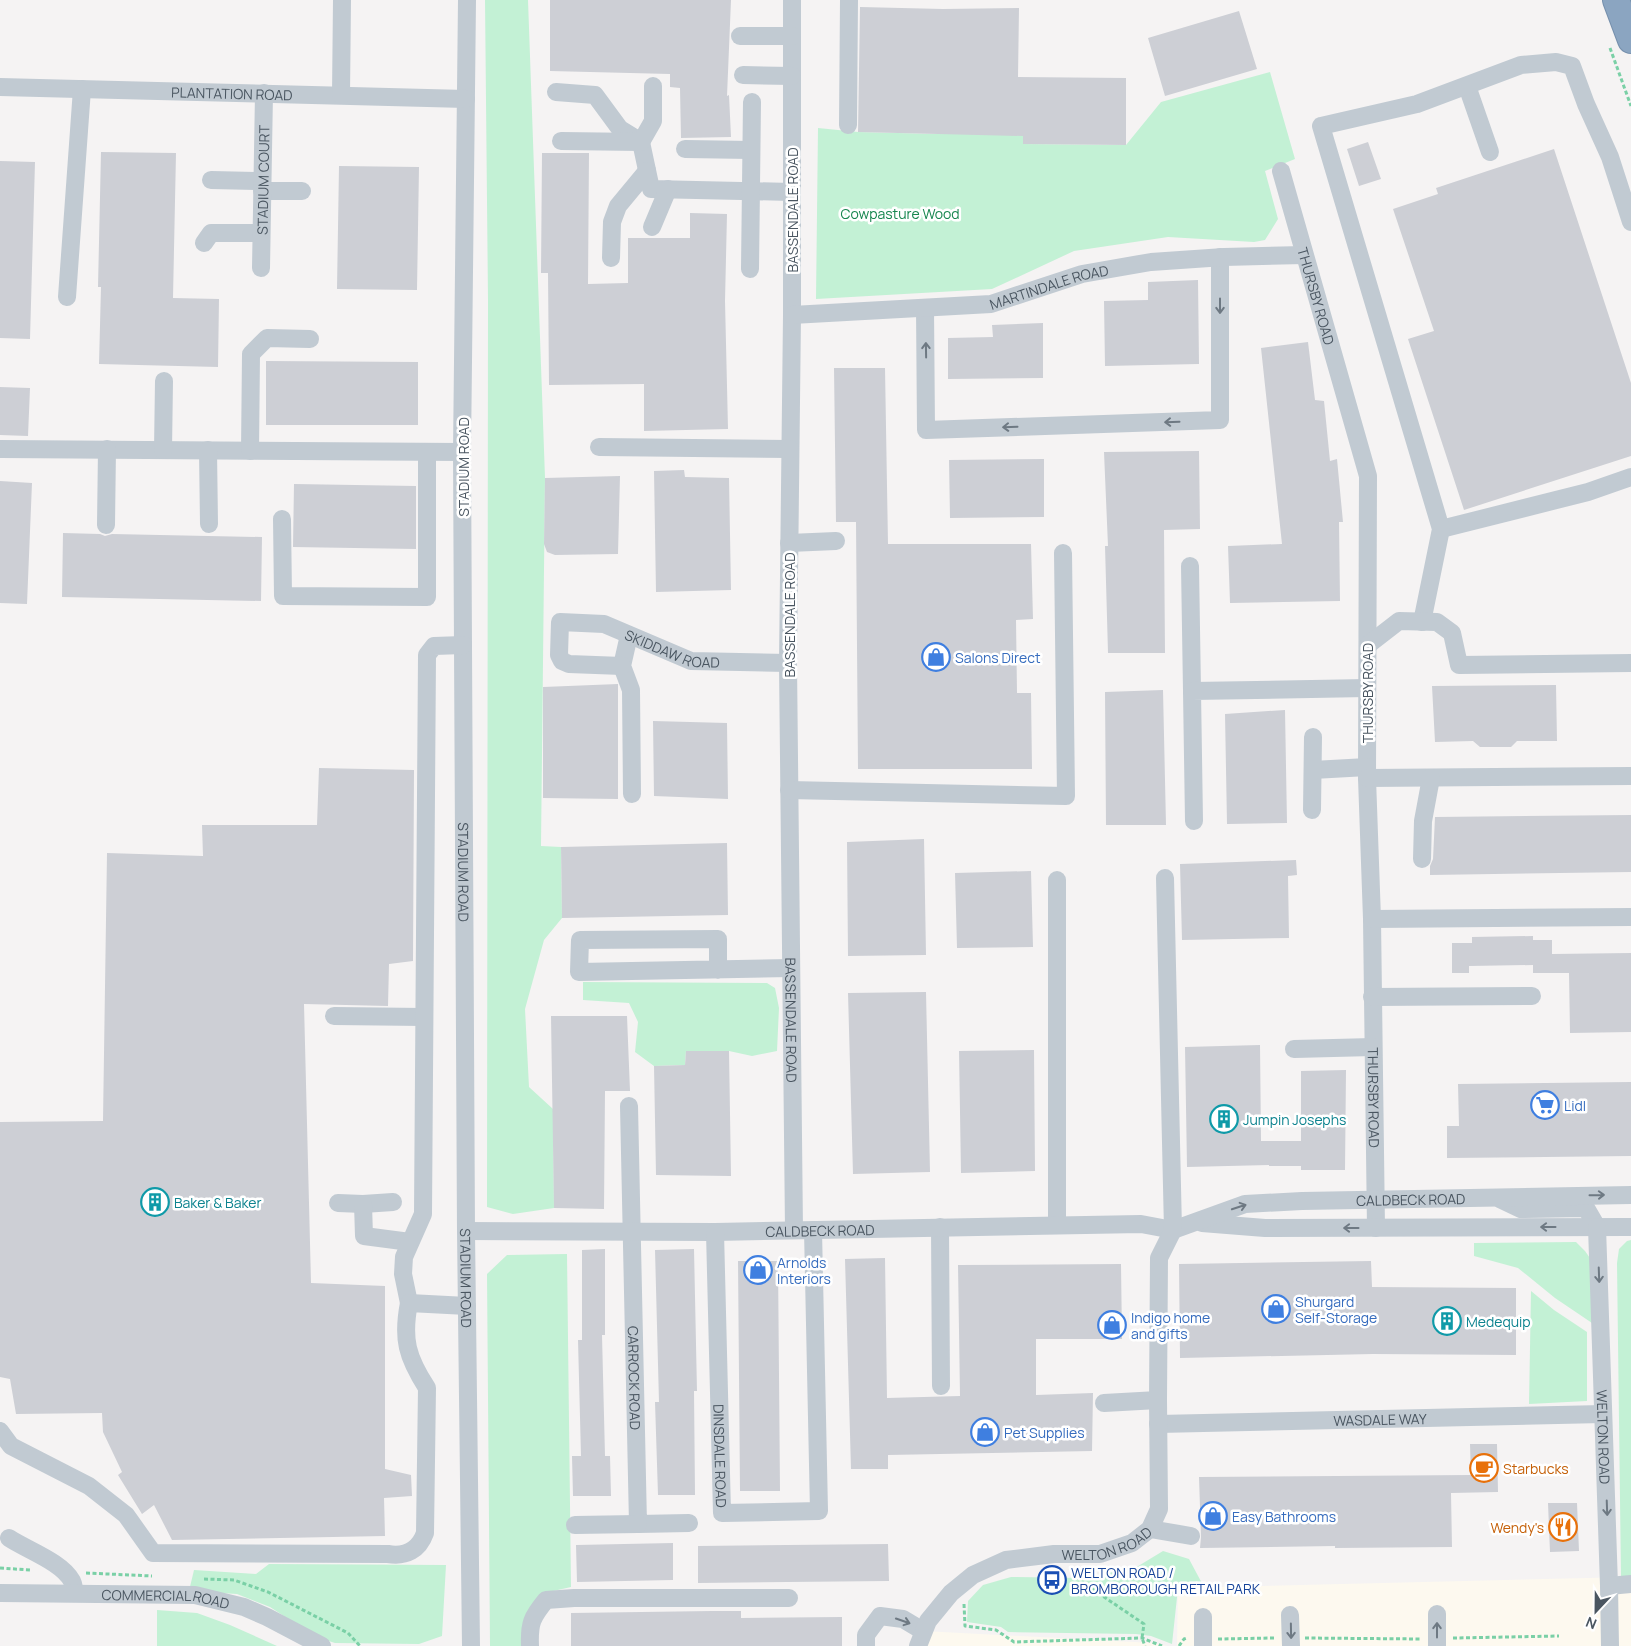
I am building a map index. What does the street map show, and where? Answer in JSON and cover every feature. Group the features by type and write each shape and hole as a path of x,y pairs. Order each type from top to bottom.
{"highway":[{"path":"1616,0 1620,42"}],"street":[{"path":"341,95 342,0"},
{"name":"STADIUM ROAD","path":"466,0 462,452 466,1231 471,1646"},
{"name":"BASSENDALE ROAD","path":"792,0 792,315 788,663 794,1230"},
{"path":"848,125 849,0"},
{"path":"740,36 792,36"},
{"path":"1422,622 1441,529 1321,126 1417,104 1521,65 1556,62 1572,66 1586,104 1610,157 1631,222"},
{"path":"743,75 792,76"},
{"path":"640,142 653,121 653,86"},
{"path":"1467,86 1490,152"},
{"name":"PLANTATION ROAD","path":"0,87 466,98"},
{"path":"67,297 82,89"},
{"path":"556,92 595,95 620,129 640,142 651,189 792,192"},
{"name":"STADIUM COURT","path":"261,268 264,93"},
{"path":"750,269 752,102"},
{"path":"561,141 640,142"},
{"path":"685,149 751,150"},
{"path":"612,258 612,222 618,206 647,171"},
{"name":"THURSBY ROAD","path":"1281,171 1368,476 1367,773 1372,919 1376,1228"},
{"path":"211,180 302,191"},
{"path":"652,226 668,189"},
{"path":"204,243 211,233 261,233"},
{"name":"MARTINDALE ROAD","path":"792,315 991,304 1082,274 1150,262 1220,257 1304,255"},
{"path":"925,308 926,430 1220,420 1220,257"},
{"path":"250,451 250,354 267,338 310,338"},
{"path":"163,450 164,381"},
{"path":"599,447 790,449"},
{"path":"0,449 462,452"},
{"path":"106,450 106,525"},
{"path":"208,450 209,524"},
{"path":"282,519 283,596 427,597 427,452"},
{"path":"1441,529 1588,492 1631,477"},
{"path":"789,543 836,541"},
{"path":"789,790 1066,796 1062,553"},
{"path":"1190,566 1194,821"},
{"path":"1368,645 1399,621 1437,622 1452,633 1459,665 1631,663"},
{"name":"SKIDDAW ROAD","path":"622,666 569,664 562,661 559,655 560,622 604,624 691,661 788,663"},
{"path":"629,635 622,666 631,690 632,794"},
{"path":"0,1431 11,1446 90,1486 126,1515 153,1553 378,1554 397,1556 407,1554 416,1549 422,1542 425,1532 427,1388 415,1369 407,1347 405,1324 409,1303 403,1274 404,1257 423,1214 427,655 434,646 463,645"},
{"path":"1192,690 1367,688"},
{"path":"1312,810 1313,737"},
{"path":"1313,770 1431,778 1631,776"},
{"path":"1422,859 1423,821 1431,778"},
{"path":"1165,878 1172,1230"},
{"path":"1056,880 1057,1225"},
{"path":"1372,919 1631,918"},
{"path":"718,970 718,939 580,940 579,972 718,970 791,968"},
{"path":"1372,997 1532,996"},
{"path":"334,1016 424,1017"},
{"path":"1294,1049 1373,1047"},
{"name":"CARROCK ROAD","path":"629,1106 638,1524"},
{"name":"CALDBECK ROAD","path":"466,1231 715,1232 1141,1224 1172,1230 1245,1204 1629,1193"},
{"path":"1496,1197 1521,1209 1586,1208 1597,1227"},
{"path":"338,1203 393,1202"},
{"path":"364,1204 364,1236 410,1242"},
{"name":"CALDBECK ROAD","path":"1194,1223 1265,1228 1631,1227"},
{"path":"940,1227 941,1386"},
{"name":"WELTON ROAD","path":"1597,1227 1610,1646"},
{"name":"DINSDALE ROAD","path":"715,1232 722,1513 819,1510 813,1230"},
{"name":"WELTON ROAD","path":"920,1638 928,1621 951,1593 973,1575 1006,1560 1054,1554 1100,1554 1132,1543 1150,1529 1159,1509 1159,1258 1172,1230"},
{"path":"409,1303 467,1306"},
{"path":"1104,1403 1158,1400"},
{"name":"WASDALE WAY","path":"1158,1424 1603,1414"},
{"path":"575,1525 689,1524"},
{"path":"1150,1529 1191,1536"},
{"path":"9,1538 64,1571 72,1582 75,1593"},
{"path":"1609,1586 1631,1584"},
{"name":"COMMERCIAL ROAD","path":"0,1593 195,1596 220,1600 267,1616 322,1646"},
{"path":"530,1646 530,1628 533,1615 546,1600 574,1598 789,1598"},
{"path":"1437,1614 1437,1642"},
{"path":"1290,1615 1291,1642"},
{"path":"866,1646 866,1635 880,1616 903,1619 920,1638"},
{"path":"1203,1617 1203,1642"}],"path":[{"path":"1620,42 1631,106"},
{"path":"1078,1554 1082,1582 1144,1624 1142,1638 1145,1646"},
{"path":"968,1579 963,1608 965,1626 996,1630 1014,1642 1142,1638 1162,1646"},
{"path":"1179,1646 1184,1639 1195,1637 1203,1642 1437,1642 1559,1636"}],"shaded area":[{"path":"1631,1577 1631,1646 1177,1646 1178,1588"},
{"path":"923,1631 1153,1643 1167,1646 918,1646"}],"green space":[{"path":"485,0 528,0 545,478 541,846 561,847 562,918 544,940 525,1009 529,1087 553,1109 554,1208 513,1214 487,1207 488,300"},
{"name":"Cowpasture Wood","path":"1270,72 1295,159 1265,171 1278,219 1265,240 1254,242 1168,237 1074,251 992,289 816,299 818,128 858,132 937,134 1023,132 1024,144 1126,145 1161,102"},
{"path":"583,982 767,983 775,988 779,1008 777,1051 752,1056 729,1051 686,1051 685,1065 654,1066 635,1052 638,1022 629,1003 583,1000"},
{"path":"1631,1240 1631,1576 1621,1577 1617,1263 1619,1249 1627,1241"},
{"path":"1576,1242 1592,1261 1592,1323 1555,1298 1518,1268 1474,1256 1474,1243"},
{"path":"567,1254 571,1587 549,1592 524,1646 490,1646 487,1274 507,1255"},
{"path":"1531,1291 1554,1310 1587,1332 1587,1401 1529,1404"},
{"path":"1163,1551 1189,1559 1204,1587 1178,1588 1172,1644 1151,1636 1136,1634 1008,1632 1001,1627 967,1622 968,1601 983,1585 1011,1577 1081,1578 1135,1568"},
{"path":"269,1564 446,1565 442,1636 419,1644 335,1643 316,1637 270,1607 237,1594 189,1591 194,1570 256,1574"},
{"path":"157,1610 197,1613 277,1646 157,1646"}],"building":[{"path":"550,0 731,0 727,96 729,95 731,137 681,138 680,88 670,87 670,74 550,71"},
{"path":"860,7 1019,8 1018,77 1126,78 1126,145 1023,144 1023,136 858,132"},
{"path":"1239,11 1257,69 1165,96 1148,38"},
{"path":"1368,142 1381,179 1359,186 1347,149"},
{"path":"1554,149 1631,383 1631,456 1464,510 1408,339 1434,331 1393,209 1438,194 1436,188"},
{"path":"101,152 176,153 173,298 219,299 218,367 99,364 101,287 98,287"},
{"path":"542,153 589,153 588,284 628,283 628,238 690,238 690,213 727,214 725,301 728,429 644,431 644,384 549,385 548,273 541,273"},
{"path":"0,161 35,162 30,339 0,338"},
{"path":"339,166 419,167 417,290 337,289"},
{"path":"1198,280 1199,364 1105,366 1104,301 1148,300 1148,282"},
{"path":"1043,323 1043,378 948,379 948,338 993,337 992,325"},
{"path":"1308,342 1315,400 1324,401 1330,461 1337,459 1343,522 1339,522 1340,601 1230,603 1228,546 1282,544 1261,348"},
{"path":"266,361 418,362 418,425 266,425"},
{"path":"834,368 885,368 888,544 1031,544 1033,619 1016,620 1017,693 1031,693 1032,769 858,769 856,522 836,522"},
{"path":"0,387 30,388 28,436 0,435"},
{"path":"1199,451 1200,529 1164,530 1165,653 1108,653 1105,546 1108,546 1104,452"},
{"path":"1044,459 1044,517 950,518 949,460"},
{"path":"684,470 685,477 729,478 731,590 656,592 654,471"},
{"path":"620,476 618,554 555,555 547,552 544,544 545,478"},
{"path":"0,481 32,483 27,604 0,603"},
{"path":"294,484 416,486 416,549 293,547"},
{"path":"63,533 100,534 105,536 112,534 262,537 261,601 62,597"},
{"path":"618,684 618,799 543,798 543,687"},
{"path":"1556,685 1557,741 1517,741 1511,747 1480,747 1473,741 1435,742 1432,686"},
{"path":"1163,690 1166,825 1106,825 1105,692"},
{"path":"1285,710 1287,823 1227,824 1225,714"},
{"path":"653,721 727,723 728,799 654,796"},
{"name":"Baker & Baker","path":"319,768 414,770 413,961 389,964 388,1006 304,1004 311,1283 385,1286 385,1469 411,1475 412,1496 384,1498 385,1536 172,1540 154,1505 142,1514 118,1475 122,1472 103,1432 102,1413 16,1414 10,1379 0,1377 0,1122 103,1121 107,853 203,856 202,825 317,825"},
{"path":"1631,815 1631,872 1430,875 1430,866 1433,859 1435,817"},
{"path":"924,839 926,955 848,956 847,842"},
{"path":"727,843 728,915 562,918 561,847"},
{"path":"1296,860 1297,875 1288,876 1289,938 1182,940 1180,864"},
{"path":"1031,871 1033,947 957,948 955,873"},
{"path":"1533,936 1533,940 1552,940 1552,954 1631,953 1631,1032 1570,1033 1569,973 1533,973 1533,965 1469,966 1469,973 1452,973 1452,943 1472,943 1472,937"},
{"path":"926,992 930,1172 853,1174 848,993"},
{"path":"551,1016 627,1016 630,1091 605,1091 604,1209 554,1208"},
{"name":"Jumpin Josephs","path":"1260,1045 1261,1141 1301,1141 1301,1071 1346,1070 1345,1170 1301,1170 1301,1166 1269,1165 1187,1167 1185,1047"},
{"path":"1034,1050 1035,1171 961,1173 959,1051"},
{"path":"686,1051 729,1051 731,1176 656,1175 654,1066 685,1065"},
{"name":"Lidl","path":"1631,1082 1631,1156 1447,1158 1447,1126 1459,1126 1458,1084"},
{"path":"605,1249 605,1335 602,1335 605,1456 610,1456 611,1496 573,1496 572,1456 581,1456 578,1340 582,1340 582,1250"},
{"path":"694,1249 697,1391 694,1391 695,1495 658,1495 655,1402 659,1402 655,1250"},
{"path":"885,1258 887,1398 960,1396 958,1265 1121,1264 1122,1339 1036,1339 1036,1395 1093,1393 1092,1451 888,1455 888,1469 851,1469 845,1259"},
{"path":"738,1261 778,1261 780,1491 740,1491"},
{"name":"Shurgard Self-Storage","path":"1371,1261 1372,1287 1516,1288 1516,1355 1373,1354 1180,1358 1179,1264"},
{"path":"1470,1444 1497,1444 1498,1492 1451,1493 1452,1547 1200,1548 1199,1477 1471,1475"},
{"name":"Wendy's","path":"1548,1503 1577,1503 1579,1551 1550,1552"},
{"path":"673,1543 673,1580 577,1582 576,1545"},
{"path":"888,1544 889,1581 698,1583 698,1546"},
{"path":"741,1611 741,1618 842,1617 842,1646 571,1646 571,1613"}],"place":[{"name":"Salons Direct","path":"936,657"},
{"name":"Lidl","path":"1545,1105"},
{"name":"Jumpin Josephs","path":"1224,1119"},
{"name":"Baker & Baker","path":"155,1202"},
{"name":"Arnolds Interiors","path":"758,1270"},
{"name":"Shurgard Self-Storage","path":"1276,1309"},
{"name":"Medequip","path":"1447,1321"},
{"name":"Indigo home and gifts","path":"1112,1325"},
{"name":"Pet Supplies","path":"985,1432"},
{"name":"Starbucks","path":"1484,1468"},
{"name":"Easy Bathrooms","path":"1213,1516"},
{"name":"Wendy's","path":"1563,1527"},
{"name":"WELTON ROAD / BROMBOROUGH RETAIL PARK","path":"1052,1580"}]}
